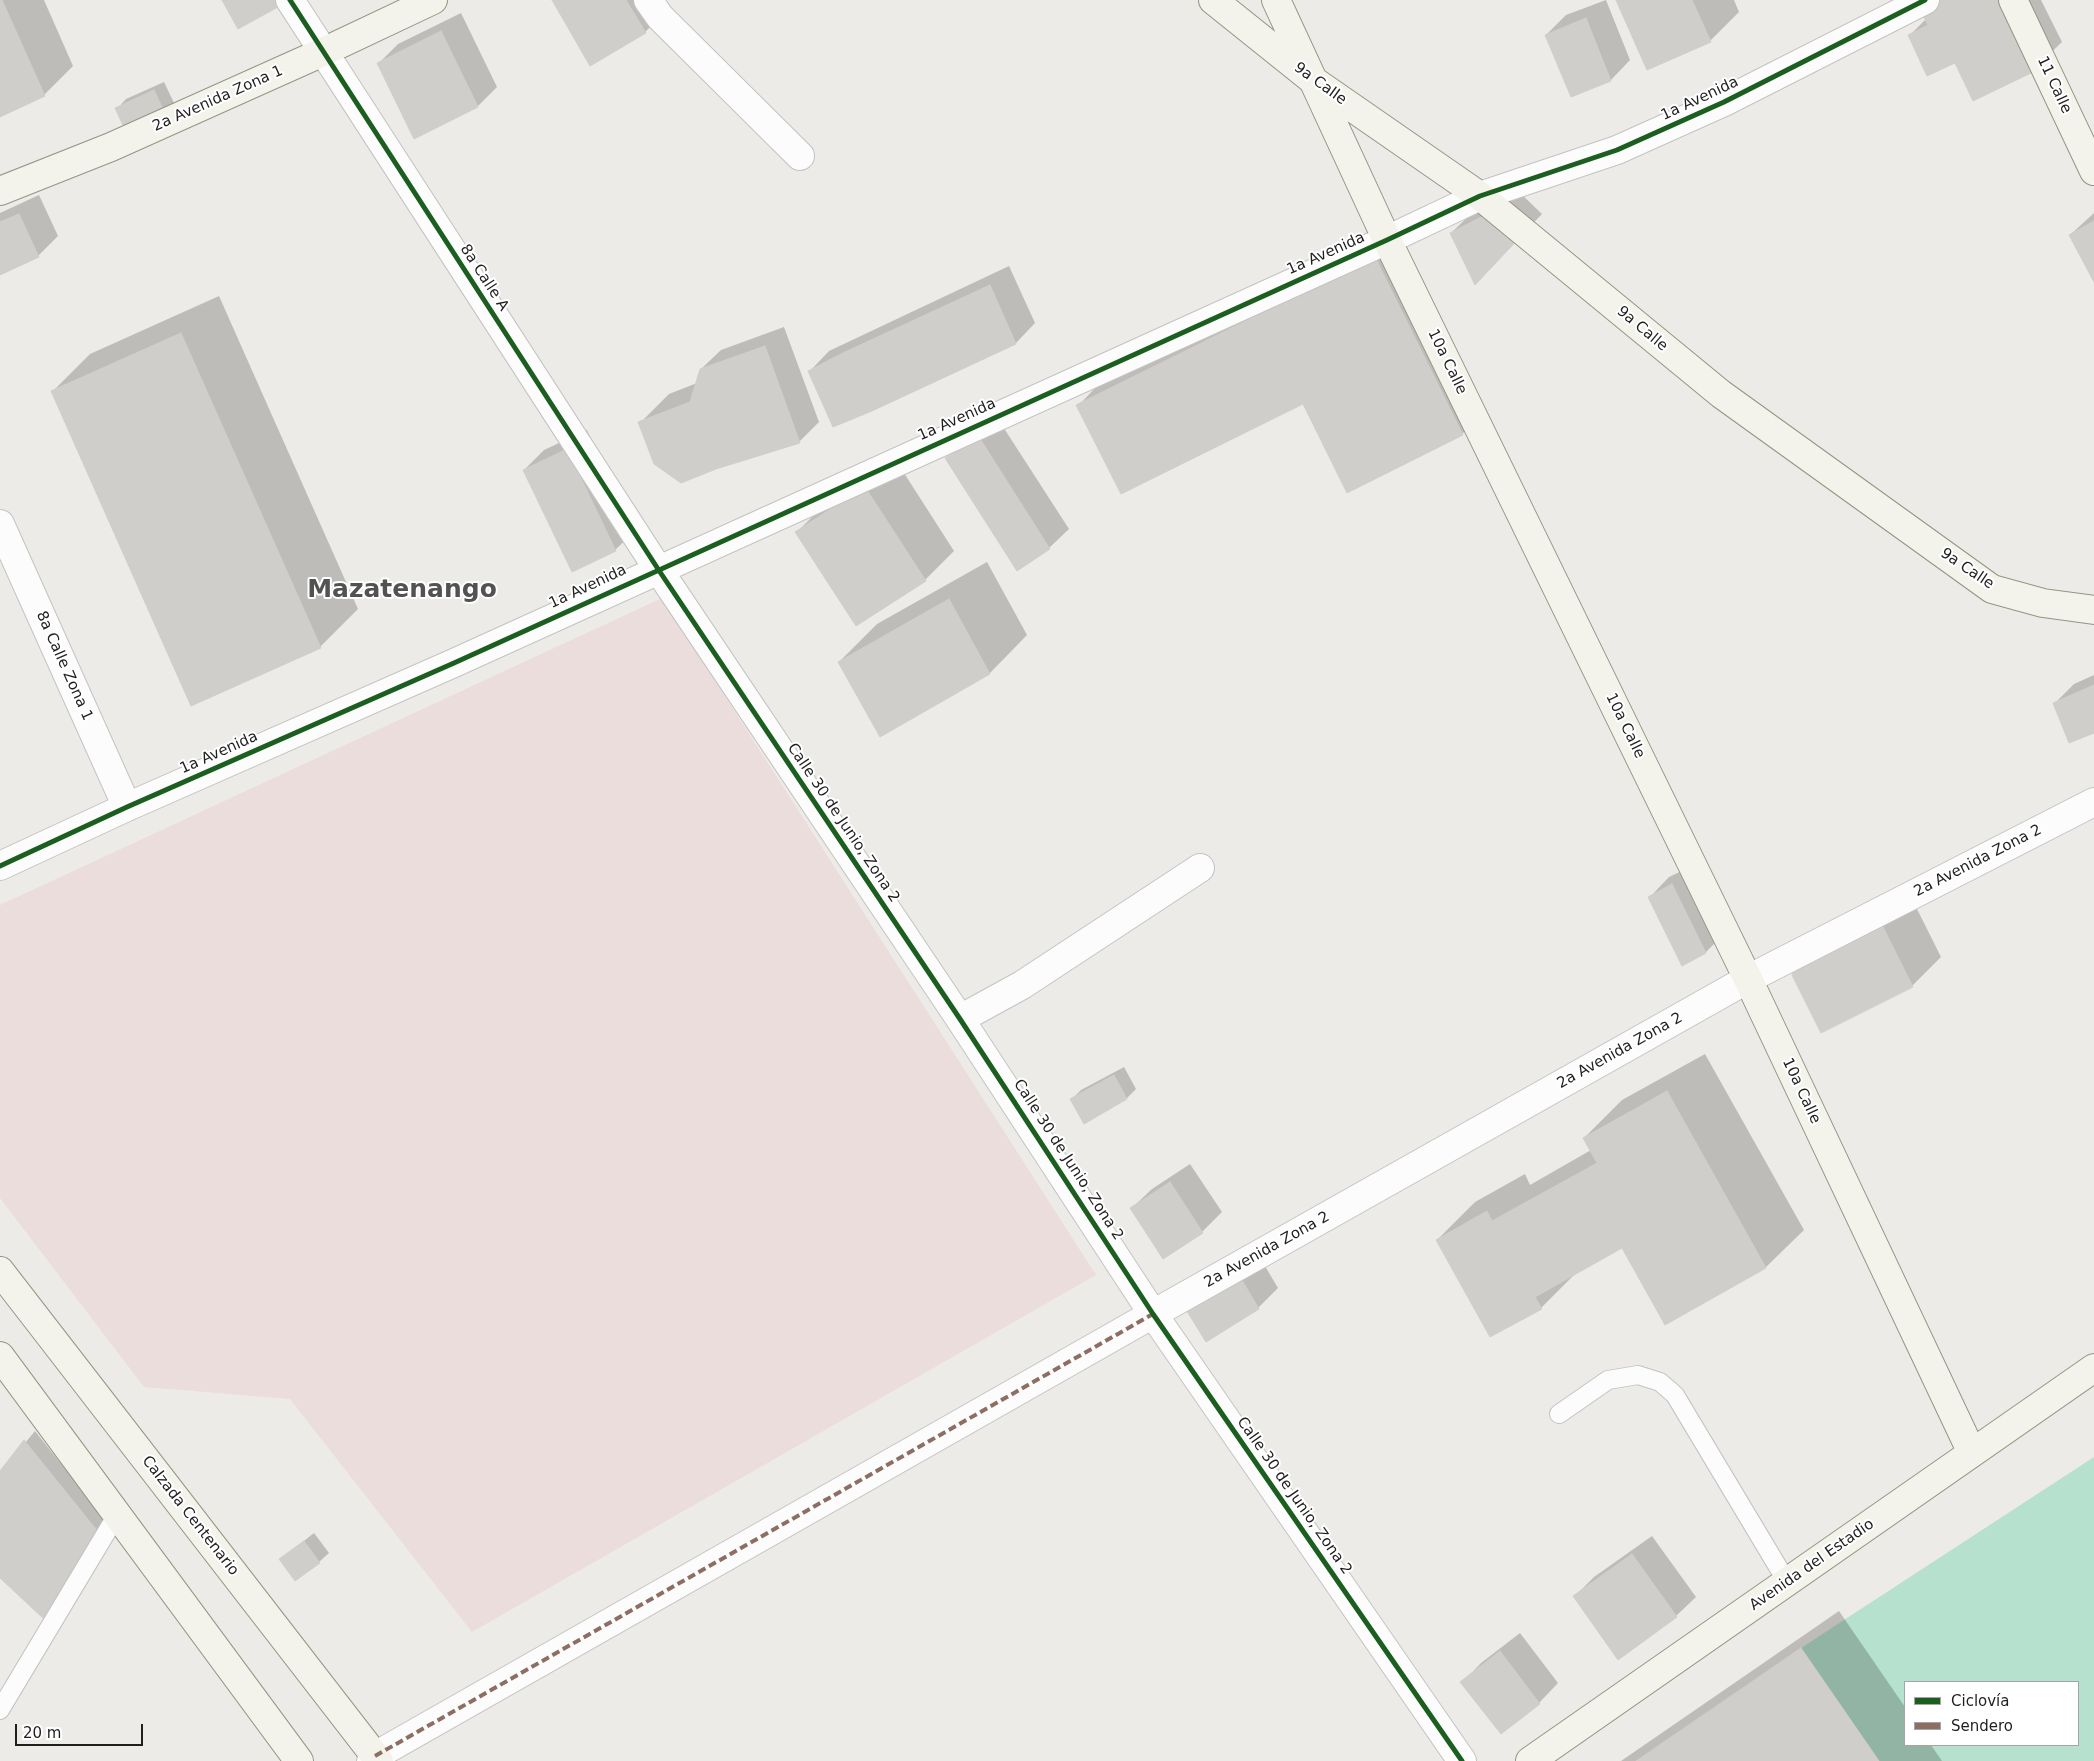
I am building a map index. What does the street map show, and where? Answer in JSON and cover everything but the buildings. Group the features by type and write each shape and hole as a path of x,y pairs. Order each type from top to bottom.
{"street":[{"name":"8a Calle A","path":"290,0 658,569"},
{"name":"2a Avenida Zona 1","path":"0,191 111,147 323,52 433,0"},
{"path":"648,0 660,17 800,156"},
{"name":"9a Calle","path":"1213,0 1314,81 1480,196 1721,394 1992,588 2043,603 2094,610"},
{"name":"10a Calle","path":"1276,0 1387,240 1748,979 1972,1453"},
{"name":"1a Avenida","path":"0,866 127,807 454,663 1387,240 1480,196 1616,150 1724,102 1925,0"},
{"name":"11 Calle","path":"2013,0 2094,171"},
{"name":"8a Calle Zona 1","path":"0,524 127,807"},
{"name":"Calle 30 de Junio, Zona 2","path":"658,569 960,1019 1153,1314 1462,1761"},
{"name":"2a Avenida Zona 2","path":"375,1759 1153,1314 1748,979 2094,802"},
{"path":"960,1019 1022,985 1200,868"},
{"name":"Calzada Centenario","path":"0,1271 375,1759"},
{"path":"0,1356 118,1513 299,1761"},
{"name":"Avenida del Estadio","path":"1530,1761 2094,1368"}],"lane":[{"path":"1559,1414 1608,1380 1638,1375 1660,1382 1675,1395 1787,1582"},
{"path":"0,1710 118,1513"}],"shaded area":[{"path":"662,598 1096,1275 472,1632 290,1399 144,1387 0,1198 0,905"}],"green space":[{"path":"2094,1457 2094,1761 1636,1761 1801,1648"}],"marked path":[{"path":"375,1756 1153,1314"}],"cycle path":[{"path":"290,0 658,569 960,1019 1153,1314 1462,1761"},
{"path":"0,866 127,807 454,663 1387,240 1480,196 1617,150 1724,102 1925,0"}],"district":[{"name":"Mazatenango","path":"402,590"}]}
